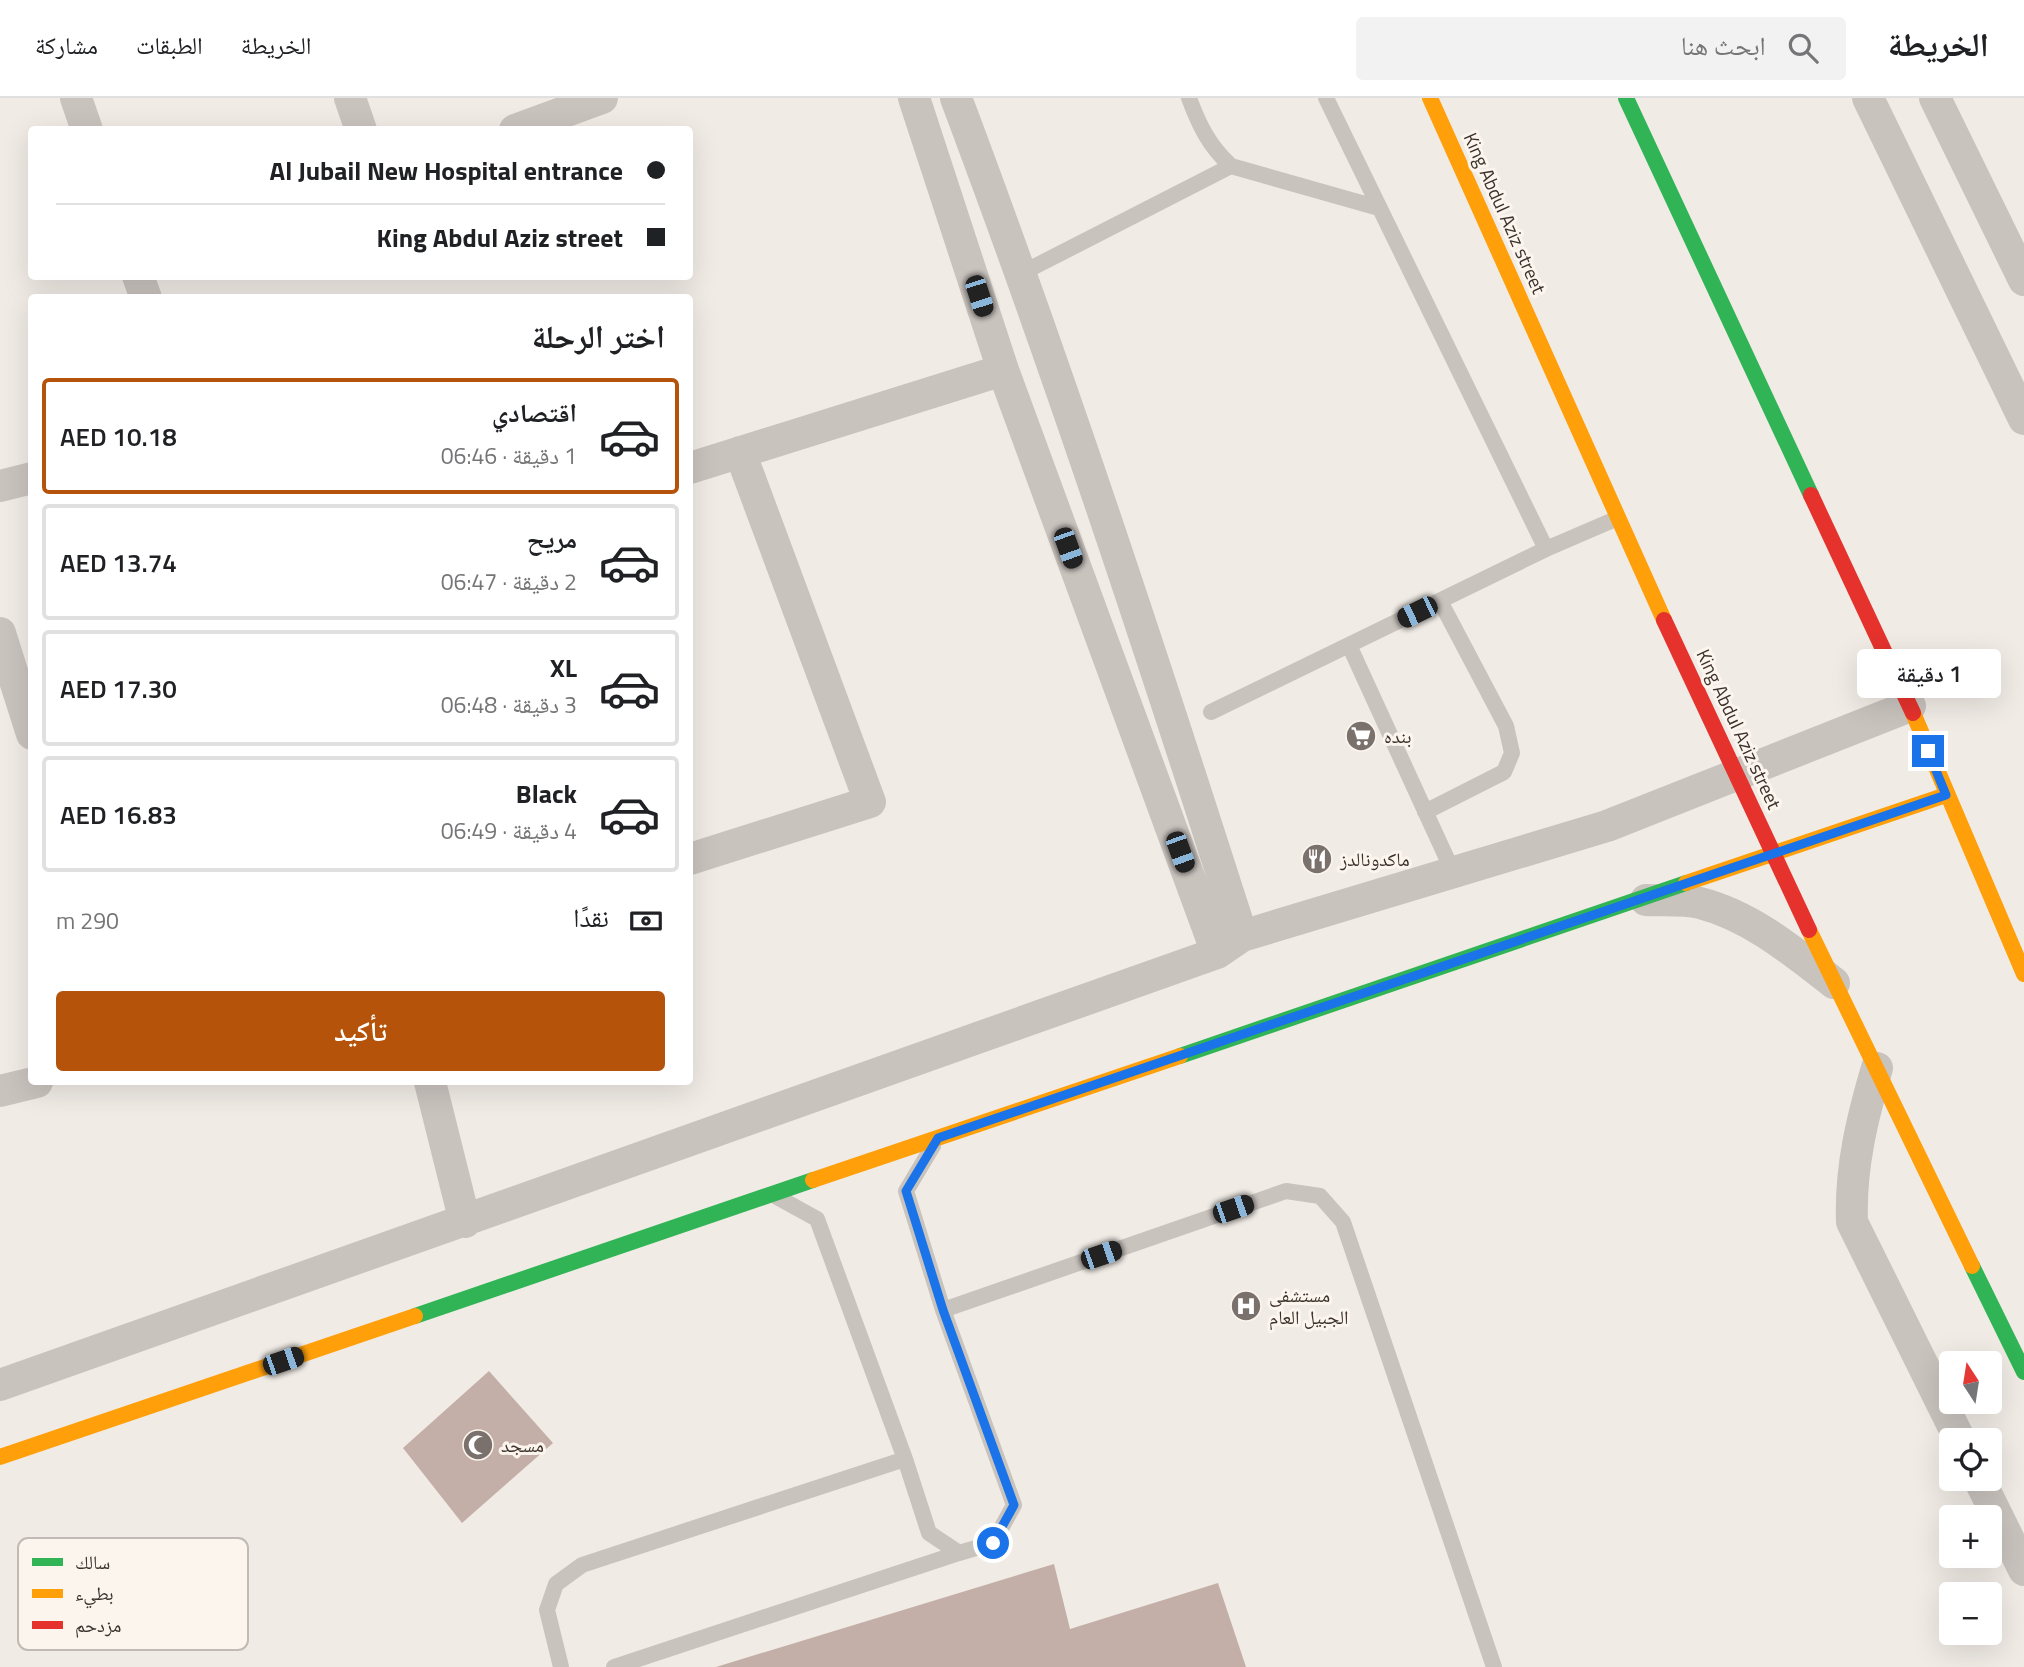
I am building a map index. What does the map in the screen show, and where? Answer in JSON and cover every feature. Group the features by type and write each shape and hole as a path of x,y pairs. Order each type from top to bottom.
{"main road":[{"name":"King Abdul Aziz street","path":"1430,98 1737,775 1834,982 2024,1372"},
{"path":"1626,98 1910,706 2024,974"},
{"path":"0,1457 1946,795"}],"street":[{"path":"76,98 85,126"},
{"path":"350,98 359,126"},
{"path":"526,126 602,98"},
{"path":"914,98 1003,370 1230,945"},
{"path":"956,98 1022,273 1119,551 1230,945"},
{"path":"1868,98 2024,419"},
{"path":"1936,98 2024,280"},
{"path":"693,467 1003,370"},
{"path":"693,858 870,802 740,452"},
{"path":"0,486 28,479"},
{"path":"0,633 5,667 28,724"},
{"path":"0,1385 465,1222 1230,945 1452,872 1607,825 1910,706"},
{"path":"1638,900 1699,903 1742,920 1784,945 1834,982"},
{"path":"1877,1068 1862,1120 1850,1188 1852,1222 1953,1428"},
{"path":"0,1091 28,1084"},
{"path":"431,1085 465,1222"},
{"path":"1985,1491 2024,1570"}],"lane":[{"path":"1189,98 1200,127 1214,151 1231,166 1379,208"},
{"path":"1326,98 1546,549"},
{"path":"1022,273 1231,166"},
{"path":"1211,712 1546,549 1620,517"},
{"path":"1425,812 1504,772 1512,753 1506,726 1440,601"},
{"path":"1349,645 1452,872"},
{"path":"614,1667 663,1660 993,1543 1014,1505 943,1310 906,1191 938,1138"},
{"path":"943,1310 1286,1191 1320,1196 1343,1222 1494,1667"},
{"path":"772,1195 817,1219 905,1459 929,1533 959,1553"},
{"path":"561,1667 547,1610 556,1584 582,1565 905,1459"}],"building":[{"name":"مسجد","path":"489,1371 553,1443 462,1523 403,1448"},
{"path":"1054,1564 1070,1629 1218,1583 1246,1667 716,1667"}],"traffic: fast":[{"path":"1626,98 1811,495"},
{"path":"1180,1056 1686,883"},
{"path":"415,1316 813,1180"},
{"path":"1972,1266 2024,1372"}],"traffic: slow":[{"path":"1430,98 1664,620"},
{"path":"1913,713 2024,974"},
{"path":"1686,883 1946,795"},
{"path":"1809,930 1972,1266"},
{"path":"813,1180 1180,1056"},
{"path":"0,1457 415,1316"}],"traffic: jam":[{"path":"1811,495 1913,713"},
{"path":"1664,620 1809,930"}],"place":[{"name":"بنده","path":"1361,736"},
{"name":"ماكدونالدز","path":"1317,859"},
{"name":"مستشفى الجبيل العام","path":"1246,1306"},
{"name":"مسجد","path":"478,1445"}],"route":[{"path":"993,1543 1014,1505 943,1310 906,1191 938,1138 1946,795 1928,751"}]}
